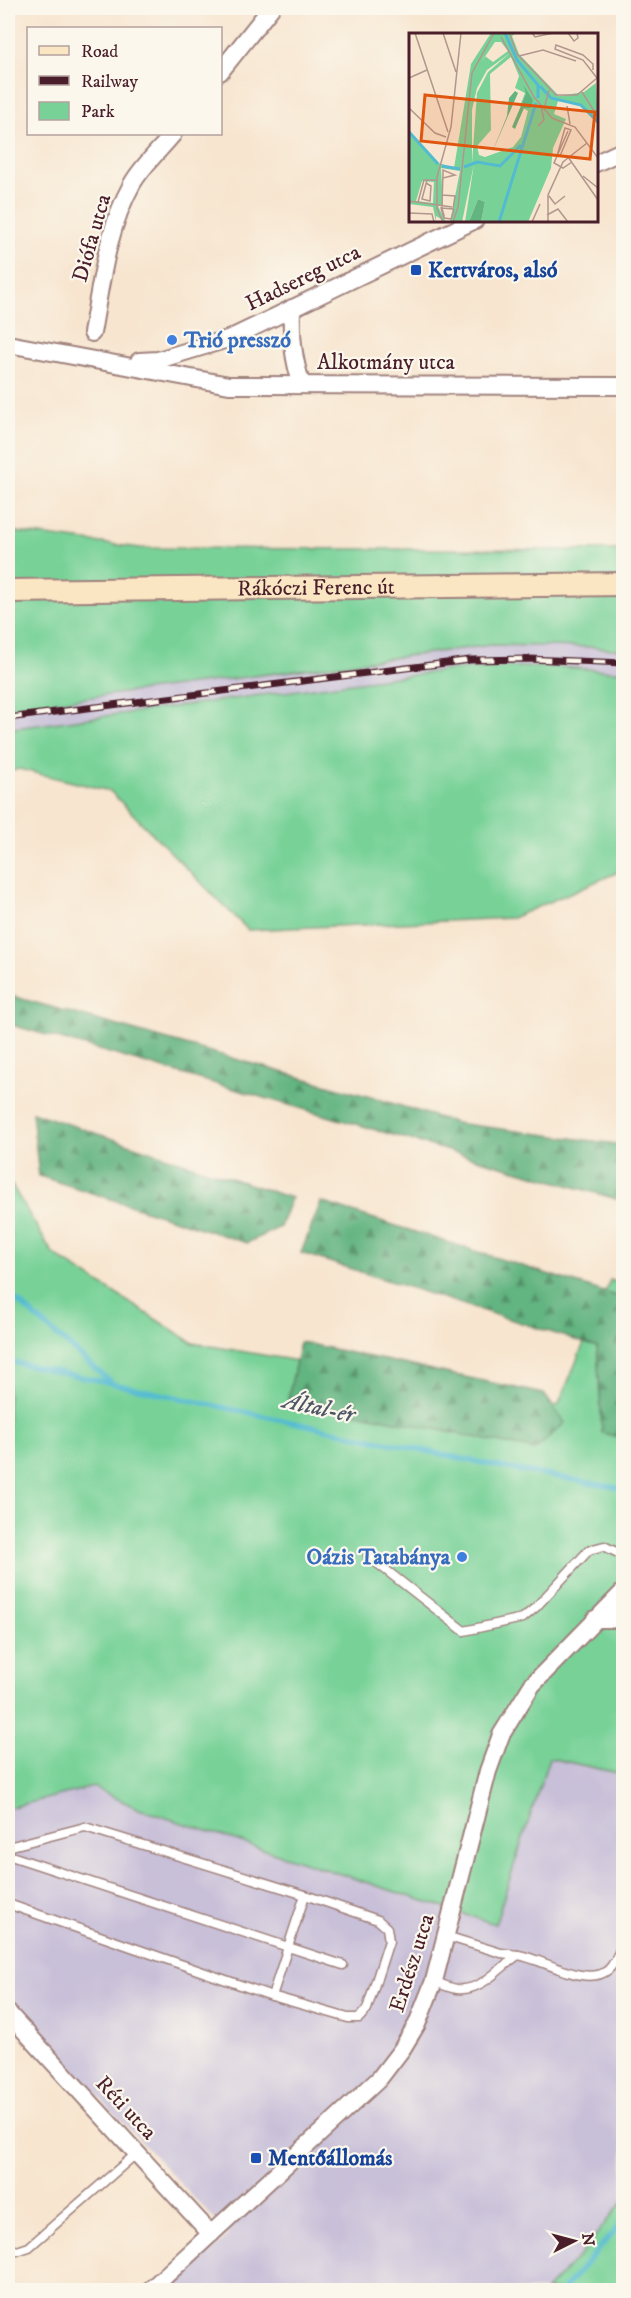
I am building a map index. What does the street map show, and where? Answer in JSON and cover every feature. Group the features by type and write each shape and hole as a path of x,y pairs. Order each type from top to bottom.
{"main road":[{"name":"Rákóczi Ferenc út","path":"8,591 624,584"}],"street":[{"path":"222,69 271,8"},
{"name":"Diófa utca","path":"92,333 117,218 133,183 172,135"},
{"path":"598,163 624,150"},
{"name":"Hadsereg utca","path":"108,361 158,360 231,338 471,222"},
{"path":"292,308 293,360 302,385"},
{"name":"Alkotmány utca","path":"8,344 211,382 248,386 624,386"},
{"name":"Erdész utca","path":"150,2290 379,2079 402,2049 417,2024 434,1981 488,1771 501,1735 532,1685 624,1591"},
{"path":"596,1619 624,1619"},
{"name":"Réti utca","path":"8,2013 212,2234"}],"lane":[{"path":"368,1556 464,1631 523,1618 588,1550 604,1546 624,1556"},
{"path":"8,1847 85,1827 378,1920 387,1928 388,1941 367,2009 359,2018 348,2018 272,1996 8,1904"},
{"path":"8,1855 343,1965"},
{"path":"272,1996 305,1895"},
{"path":"446,1936 501,1953 530,1957 582,1976 597,1977 610,1969 624,1941"},
{"path":"434,1981 457,1989 473,1988 489,1979 501,1966 518,1955"},
{"path":"8,2247 17,2251 28,2247 137,2153"}],"shaded area":[{"path":"491,645 623,650 623,672 562,667 449,670 8,729 8,708"},
{"path":"549,1758 623,1774 623,2201 580,2255 546,2290 168,2290 229,2235 8,2001 8,1808 93,1787 139,1809 495,1924"}],"green space":[{"path":"8,531 140,548 623,550 623,650 491,645 8,708"},
{"path":"562,667 624,672 623,870 512,918 248,930 110,791 19,769 8,772 8,729 449,670"},
{"path":"8,995 456,1123 623,1145 623,1201 8,1024"},
{"path":"32,1112 291,1198 280,1227 247,1243 39,1176"},
{"path":"8,1179 53,1254 193,1343 558,1406 610,1280 623,1285 623,1774 549,1758 495,1924 139,1809 93,1787 8,1808"},
{"path":"321,1202 623,1298 623,1438 602,1433 597,1347 301,1253"},
{"path":"300,1342 544,1394 565,1423 535,1450 288,1399"},
{"path":"623,2201 623,2290 546,2290 580,2255"}],"waterway":[{"path":"8,1293 111,1382"},
{"name":"Által-ér","path":"8,1361 501,1467 624,1489"},
{"path":"563,2290 624,2220"}],"railway":[{"path":"8,718 470,660 529,659 624,663"}],"place":[{"name":"Kertváros, alsó","path":"416,270"},
{"name":"Trió presszó","path":"172,340"},
{"name":"Oázis Tatabánya","path":"462,1557"},
{"name":"Mentőállomás","path":"256,2158"}]}
